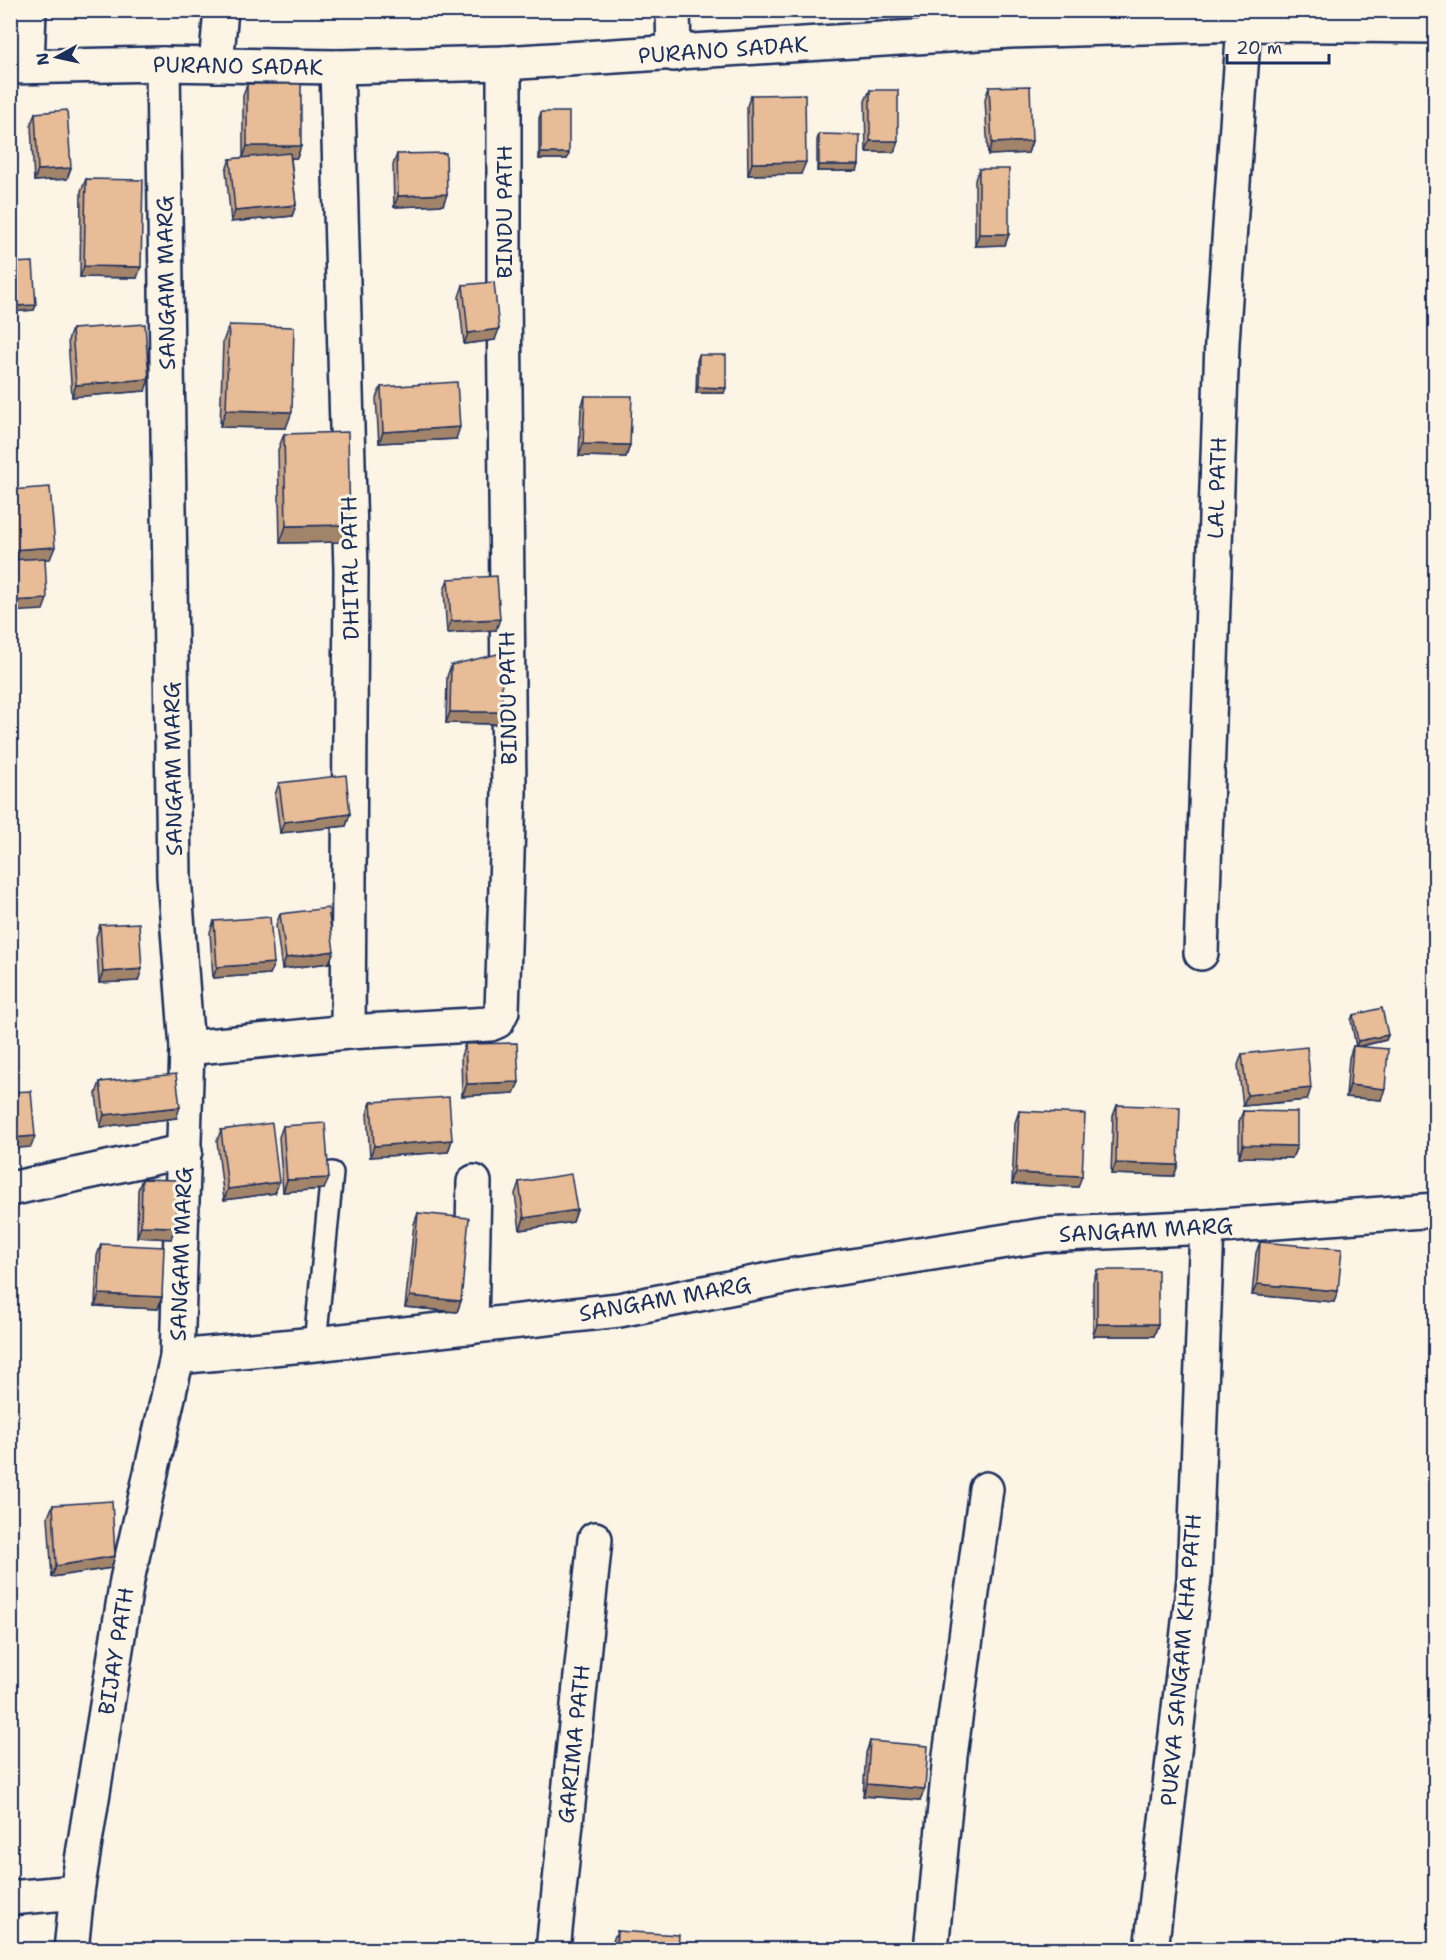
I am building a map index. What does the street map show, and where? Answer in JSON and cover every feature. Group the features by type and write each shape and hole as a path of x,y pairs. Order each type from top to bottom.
{"street":[{"path":"19,67 29,10"},
{"path":"216,65 221,10"},
{"path":"673,10 674,54"},
{"name":"PURANO SADAK","path":"19,67 163,64 337,67 504,63 674,54 1011,21 1436,26"},
{"name":"LAL PATH","path":"1202,953 1222,342 1244,24"},
{"name":"BINDU PATH","path":"187,1048 348,1032 490,1024 497,1021 502,1011 509,792 504,63"},
{"name":"SANGAM MARG","path":"163,64 174,877 187,1048 177,1357 619,1310 789,1276 1044,1235 1207,1227 1436,1210"},
{"name":"DHITAL PATH","path":"337,67 351,571 348,1032"},
{"path":"10,1189 185,1151"},
{"path":"471,1326 474,1182"},
{"name":"PURVA SANGAM KHA PATH","path":"1151,1950 1194,1579 1207,1227"},
{"name":"BIJAY PATH","path":"71,1950 77,1892 127,1580 177,1357"},
{"path":"931,1950 950,1756 986,1489"},
{"name":"GARIMA PATH","path":"553,1950 595,1539"},
{"path":"10,1898 77,1892"}],"lane":[{"path":"315,1344 332,1173"}],"building":[{"path":"247,84 301,84 301,146 247,146"},
{"path":"1030,86 1032,141 992,143 989,87"},
{"path":"870,90 898,90 898,141 870,141"},
{"path":"805,94 806,162 752,163 751,95"},
{"path":"67,110 71,168 38,170 35,113"},
{"path":"541,112 569,112 569,153 541,153"},
{"path":"819,134 860,135 859,165 819,165"},
{"path":"290,153 296,205 235,211 230,159"},
{"path":"446,153 447,194 398,196 397,154"},
{"path":"979,169 1009,169 1009,234 979,234"},
{"path":"86,179 143,180 141,267 84,266"},
{"path":"33,262 36,305 12,306 10,263"},
{"path":"494,282 499,329 468,333 463,285"},
{"path":"145,324 149,379 76,385 72,329"},
{"path":"229,325 294,327 292,412 226,410"},
{"path":"699,355 726,355 726,388 698,387"},
{"path":"457,382 460,427 383,432 381,387"},
{"path":"585,396 632,396 630,445 583,444"},
{"path":"348,432 350,525 286,526 284,434"},
{"path":"50,487 55,547 10,550 10,490"},
{"path":"45,558 47,599 10,601 10,560"},
{"path":"497,576 500,619 451,621 448,579"},
{"path":"502,653 502,712 450,712 451,665"},
{"path":"346,775 350,814 284,822 279,783"},
{"path":"328,908 334,951 286,958 280,914"},
{"path":"270,917 274,963 217,967 214,921"},
{"path":"139,923 142,969 103,972 100,925"},
{"path":"1382,1008 1388,1035 1358,1041 1353,1015"},
{"path":"517,1043 519,1082 467,1084 465,1044"},
{"path":"1353,1046 1388,1049 1385,1089 1350,1085"},
{"path":"1307,1047 1311,1088 1247,1095 1242,1054"},
{"path":"176,1074 180,1107 104,1115 100,1082"},
{"path":"31,1091 35,1136 10,1138 10,1092"},
{"path":"449,1097 452,1140 374,1146 371,1102"},
{"path":"1117,1105 1180,1107 1178,1165 1116,1163"},
{"path":"1019,1111 1085,1114 1082,1176 1016,1173"},
{"path":"1243,1111 1297,1112 1297,1146 1243,1145"},
{"path":"272,1123 279,1182 228,1189 221,1130"},
{"path":"325,1123 329,1178 287,1180 283,1126"},
{"path":"571,1174 577,1210 524,1218 519,1182"},
{"path":"142,1179 177,1180 175,1227 141,1226"},
{"path":"418,1213 469,1218 461,1301 410,1296"},
{"path":"1260,1242 1342,1249 1338,1291 1257,1284"},
{"path":"101,1244 164,1247 162,1297 99,1294"},
{"path":"1097,1270 1158,1270 1158,1324 1097,1324"},
{"path":"112,1501 115,1556 56,1566 53,1505"},
{"path":"870,1741 928,1746 925,1789 867,1784"},
{"path":"617,1931 679,1935 678,1950 616,1950"}]}
